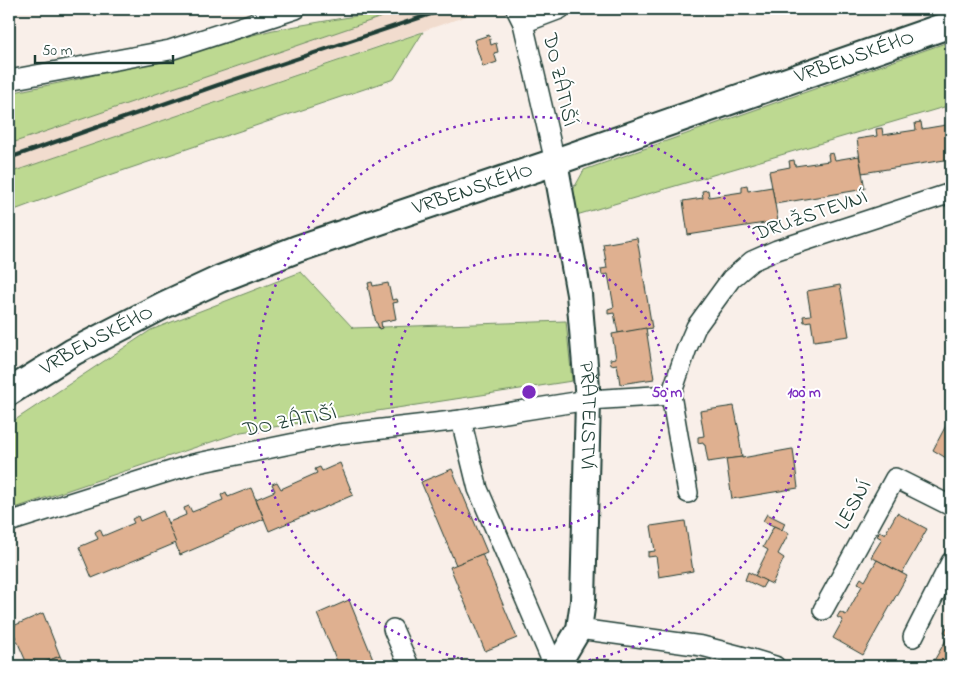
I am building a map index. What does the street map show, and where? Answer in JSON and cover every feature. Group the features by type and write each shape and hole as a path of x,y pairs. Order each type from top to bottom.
{"main road":[{"name":"VRBENSKÉHO","path":"9,392 73,352 164,305 220,279 297,249 555,162 951,24"}],"street":[{"path":"9,80 170,50 296,9"},
{"path":"520,16 560,9"},
{"name":"DO ZÁTIŠÍ","path":"520,16 555,162"},
{"name":"PŘÁTELSTVÍ","path":"555,162 579,294 588,400 583,601 579,629 556,666"},
{"name":"DRUŽSTEVNÍ","path":"688,493 671,395 696,327 731,279 752,261 777,250 951,192"},
{"path":"588,400 671,395"},
{"name":"DO ZÁTIŠÍ","path":"9,522 193,464 339,434 461,420 588,400"},
{"name":"PŘÁTELSTVÍ","path":"461,420 478,489 556,666"},
{"name":"LESNÍ","path":"823,610 895,478 951,506"},
{"path":"913,637 951,562"},
{"path":"393,629 409,666"},
{"path":"579,629 702,646 775,666"}],"shaded area":[{"path":"405,9 487,9 9,173 9,144"}],"green space":[{"path":"405,9 9,144 9,93 74,80 273,30"},
{"path":"423,32 394,79 101,178 9,212 9,173"},
{"path":"951,41 951,105 556,221 584,170"},
{"path":"301,272 353,328 566,321 572,381 241,432 9,510 9,424 151,330"}],"building":[{"path":"489,35 491,45 496,43 498,52 494,53 497,62 483,67 474,40"},
{"path":"921,122 922,129 946,125 951,159 862,173 857,139 877,136 876,129 882,128 883,135 916,130 915,123"},
{"path":"833,153 835,160 859,156 865,189 775,204 769,171 790,167 789,161 794,160 795,166 829,161 828,154"},
{"path":"747,185 748,191 772,187 778,221 688,235 683,201 703,198 702,191 708,190 709,197 742,192 742,186"},
{"path":"637,238 652,328 618,333 614,313 608,314 608,309 614,307 608,274 602,275 601,269 607,268 603,244"},
{"path":"372,282 373,286 388,283 392,300 397,299 398,302 393,303 396,319 381,322 382,328 379,329 368,287 368,283"},
{"path":"840,285 849,336 814,341 811,321 804,322 803,316 811,315 807,291"},
{"path":"646,328 654,379 620,384 617,364 611,365 610,359 616,358 612,334"},
{"path":"734,406 742,457 708,462 705,445 703,442 698,443 698,437 704,436 700,411"},
{"path":"951,416 951,461 933,450"},
{"path":"793,449 798,488 732,499 726,459"},
{"path":"340,463 353,495 269,531 256,499 275,491 272,484 277,482 281,489 317,473 315,469 320,467 322,471"},
{"path":"452,469 487,552 456,565 421,482"},
{"path":"251,488 264,519 180,555 167,523 186,515 184,508 189,506 192,512 223,500 221,495 226,492 228,497"},
{"path":"163,511 176,543 92,578 79,547 98,539 95,532 100,529 103,536 134,523 132,519 138,516 140,521"},
{"path":"897,513 927,529 902,573 871,557 882,539 877,536 880,531 885,534"},
{"path":"767,514 785,523 782,530 763,521"},
{"path":"685,521 693,571 659,577 656,556 648,557 648,552 655,551 651,526"},
{"path":"774,526 789,533 778,554 784,558 772,584 755,576 768,550 763,547"},
{"path":"482,554 517,638 485,651 450,567"},
{"path":"877,560 907,576 863,655 833,638 843,620 837,617 840,612 846,615 862,586 858,583 861,578 865,581"},
{"path":"748,572 766,581 762,588 745,580"},
{"path":"349,600 376,666 339,666 317,614"},
{"path":"43,613 60,656 35,666 28,666 11,627"},
{"path":"947,627 951,630 951,666 924,666 927,661 932,664 949,635 944,632"},
{"path":"60,656 65,666 35,666"}],"railway":[{"path":"9,158 218,85 446,9"}]}
